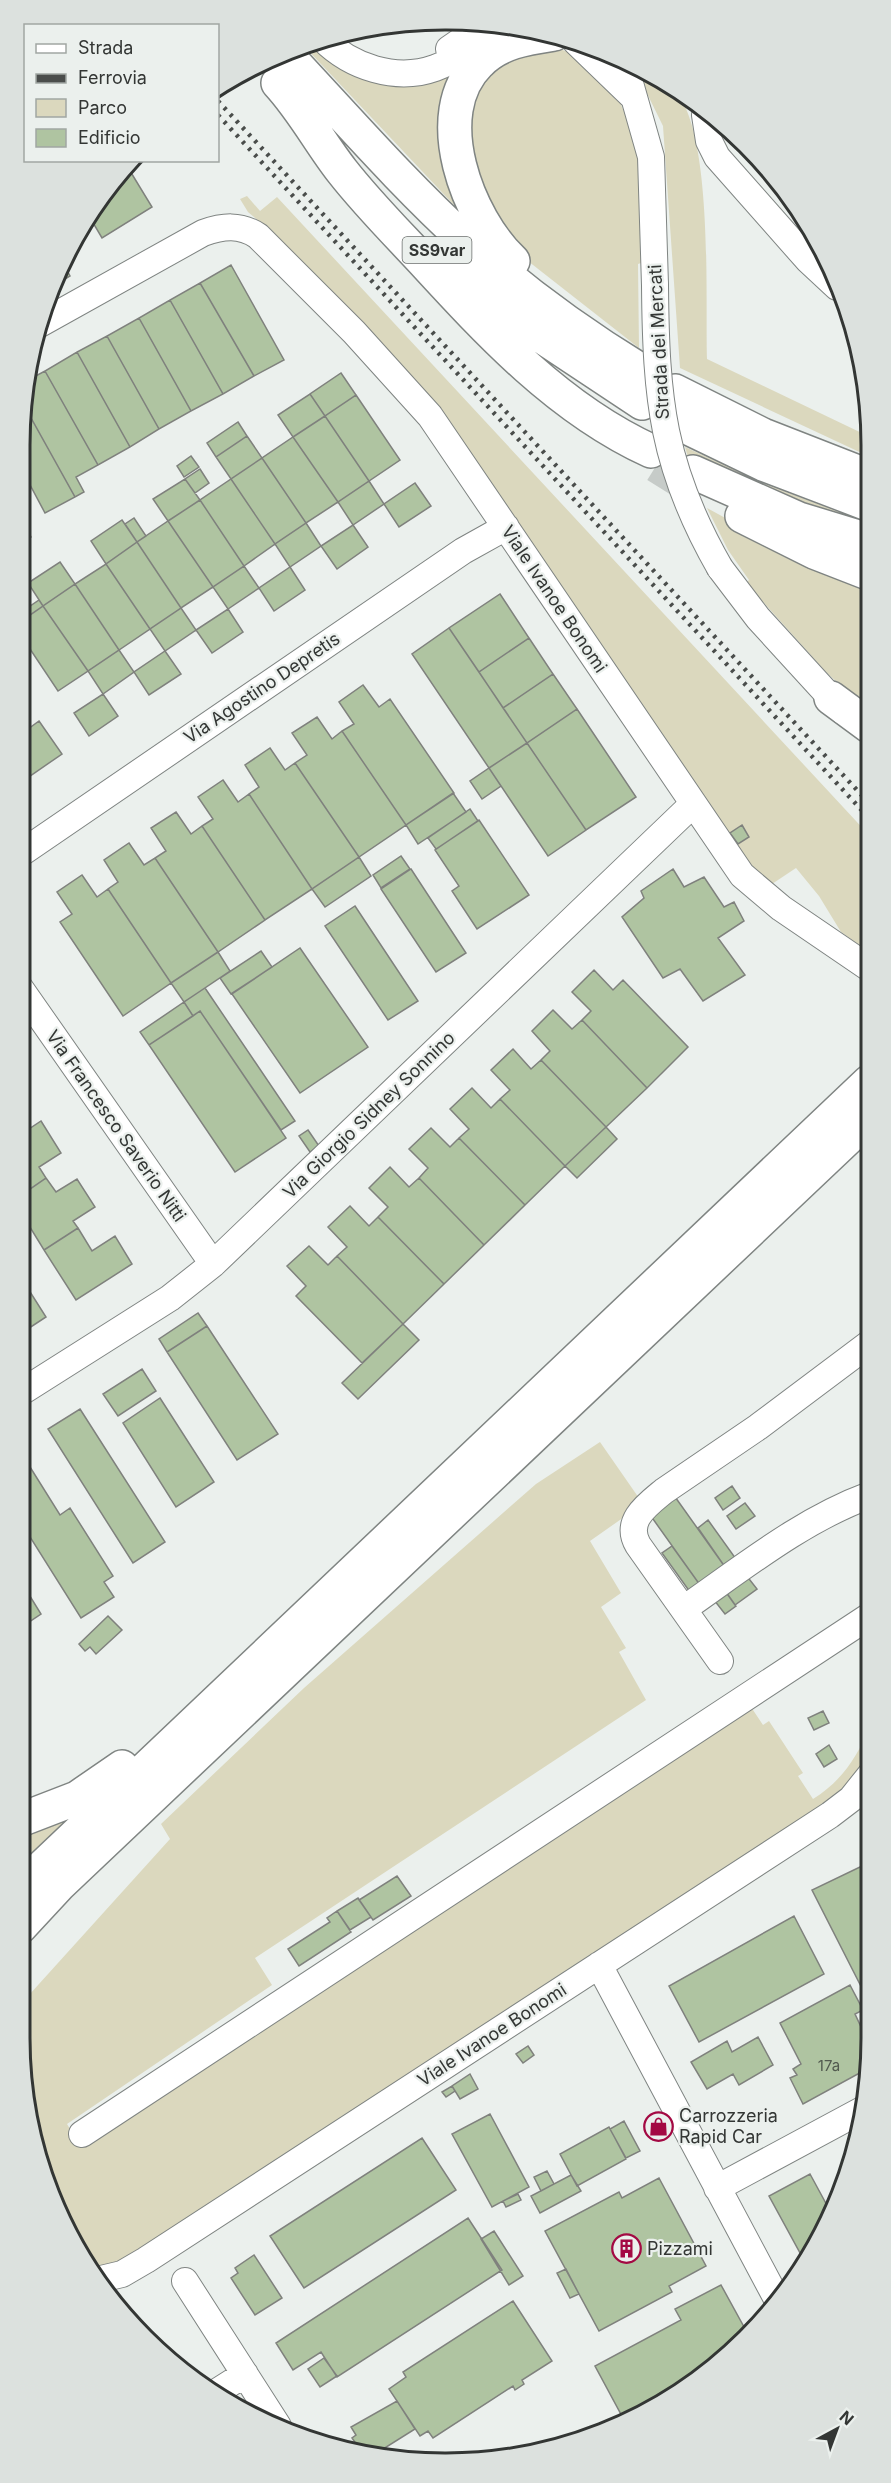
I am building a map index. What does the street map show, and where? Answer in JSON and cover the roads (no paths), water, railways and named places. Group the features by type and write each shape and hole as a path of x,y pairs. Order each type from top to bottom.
{"highway":[{"name":"SS9var","path":"274,67 411,188 468,243 528,293 639,370 615,345 500,248 473,207 461,174 456,117 461,95 471,73 480,62 499,48 528,38"},
{"name":"SS9var","path":"274,67 393,207 464,274 549,342 642,403"},
{"path":"274,67 344,173 472,314 536,375 617,435 654,459"},
{"path":"675,391 771,439 861,473"},
{"path":"680,423 763,464 861,501"},
{"path":"861,538 697,483 782,537 861,570"},
{"path":"831,698 861,721"},
{"path":"30,1879 861,1090"},
{"path":"30,1916 66,1878 861,1126"},
{"path":"30,1817 55,1808 98,1786 185,1709 276,1645"}],"street":[{"path":"345,42 370,55 405,61 427,58 448,49 472,31"},
{"path":"331,46 341,54 363,65 386,71 411,73 434,68 503,34"},
{"name":"Strada dei Mercati","path":"591,57 632,96"},
{"name":"Strada dei Mercati","path":"626,72 651,157 657,380 667,442 689,509 720,568 758,618 861,730"},
{"path":"706,122 708,141 717,157 808,260 824,275"},
{"name":"Viale Ivanoe Bonomi","path":"50,318 192,238 218,228 238,227 253,232 272,248 406,387 441,431 735,866 755,888 861,962"},
{"name":"Via Agostino Depretis","path":"30,847 463,551 506,527"},
{"name":"Via Giorgio Sidney Sonnino","path":"30,1387 170,1298 213,1264 692,805"},
{"name":"Via Francesco Saverio Nitti","path":"30,1002 213,1264"},
{"path":"720,1661 635,1539 633,1526 639,1514 664,1491 758,1427 861,1350"},
{"path":"685,1608 784,1540 834,1511 861,1499"},
{"path":"82,2134 861,1623"},
{"name":"Viale Ivanoe Bonomi","path":"107,2278 122,2274 146,2260 839,1809 861,1785"},
{"path":"598,1965 773,2292"},
{"path":"717,2187 854,2114"},
{"path":"185,2281 270,2414"},
{"path":"223,2388 245,2374"}],"tunnel":[{"path":"656,466 701,494"}],"railway":[{"path":"219,102 861,794"},
{"path":"219,116 861,809"}],"place":[{"name":"Carrozzeria Rapid Car","path":"658,2126"},
{"name":"Pizzami","path":"626,2249"}]}
